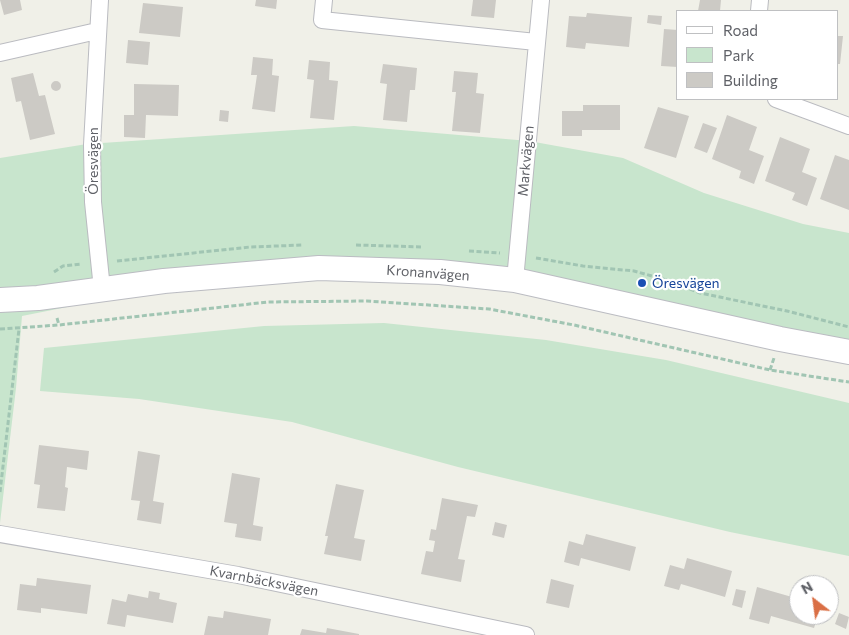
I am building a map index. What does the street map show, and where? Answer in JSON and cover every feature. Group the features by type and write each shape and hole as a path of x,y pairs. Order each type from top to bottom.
{"street":[{"name":"Öresvägen","path":"100,0 92,145 92,183 102,289"},
{"path":"324,0 322,20 536,42"},
{"name":"Markvägen","path":"515,280 541,0"},
{"path":"0,53 98,31"},
{"path":"779,100 849,126"},
{"name":"Kronanvägen","path":"0,300 164,281 319,268 440,272 515,280 760,335 849,352"},
{"name":"Kvarnbäcksvägen","path":"0,534 238,575 516,634"}],"path":[{"path":"0,329 19,329 268,302 367,300 489,309 574,325 770,370 849,382"},
{"path":"0,492 19,329"}],"green space":[{"path":"354,126 529,141 623,158 704,193 803,224 849,233 849,350 524,281 223,276 22,316 16,388 0,523 0,158 87,144"},
{"path":"384,323 546,340 666,360 849,403 849,556 730,532 458,467 292,422 139,399 40,391 44,348 264,326"}],"building":[{"path":"0,0 20,0 22,10 4,15"},
{"path":"256,0 277,0 276,9 255,6"},
{"path":"473,0 496,0 494,18 471,16"},
{"path":"700,0 721,0 720,10 698,10"},
{"path":"143,3 183,7 180,37 139,33"},
{"path":"587,13 632,17 629,47 586,43 585,49 566,47 569,16 586,17"},
{"path":"648,15 662,16 661,25 647,23"},
{"path":"664,29 676,30 676,67 661,66"},
{"path":"839,36 843,36 840,64"},
{"path":"128,40 150,42 148,65 126,63"},
{"path":"253,57 273,59 272,75 279,76 275,112 252,109 257,75 251,75"},
{"path":"309,60 330,62 329,80 338,81 334,120 310,118 314,80 307,79"},
{"path":"383,64 417,68 415,90 410,90 407,122 383,120 387,84 380,83"},
{"path":"454,71 478,73 476,93 484,94 480,133 452,131 456,92 452,92"},
{"path":"33,73 39,96 45,95 55,134 30,140 21,101 16,102 11,78"},
{"path":"56,81 61,86 56,91 51,86"},
{"path":"134,84 179,85 178,116 146,115 145,138 124,137 124,115 134,115"},
{"path":"583,105 620,105 620,130 582,130 582,136 562,136 562,111 583,111"},
{"path":"658,107 689,116 676,158 644,148"},
{"path":"220,110 229,111 228,122 219,121"},
{"path":"727,115 757,127 749,150 764,156 754,184 739,178 741,171 712,159"},
{"path":"703,123 717,128 707,153 694,148"},
{"path":"780,137 810,149 802,172 817,178 807,206 792,200 795,193 765,181"},
{"path":"835,155 849,160 849,210 820,199"},
{"path":"39,445 89,451 87,470 67,467 65,487 68,488 65,511 37,508 40,485 34,484"},
{"path":"138,451 160,455 153,501 164,503 161,524 137,520 140,501 131,500"},
{"path":"232,473 260,478 253,525 263,527 261,541 235,537 237,524 224,522"},
{"path":"336,484 364,490 354,538 365,540 361,561 324,554 328,536 325,536"},
{"path":"442,498 478,505 475,517 467,516 458,559 465,560 461,582 421,574 426,551 433,552 435,541 429,540 431,529 436,530"},
{"path":"495,522 507,525 504,538 492,535"},
{"path":"586,534 636,547 630,571 581,558 579,566 564,562 569,541 583,545"},
{"path":"687,558 732,571 725,597 681,584 679,590 664,586 670,565 684,569"},
{"path":"37,578 91,585 87,614 41,608 41,613 17,610 20,584 36,586"},
{"path":"551,579 574,585 569,608 546,603"},
{"path":"757,587 789,596 789,621 771,616 769,624 749,619"},
{"path":"736,589 746,591 742,608 732,605"},
{"path":"149,591 160,593 159,599 177,603 173,623 127,615 125,627 107,624 112,599 126,602 128,594 148,598"},
{"path":"224,611 271,619 268,635 204,635 208,616 223,618"},
{"path":"839,613 849,617 846,629 837,625 839,625"},
{"path":"803,625 815,625 814,628"},
{"path":"327,628 359,635 300,635 302,629 326,633"}],"place":[{"name":"Öresvägen","path":"642,283"}]}
